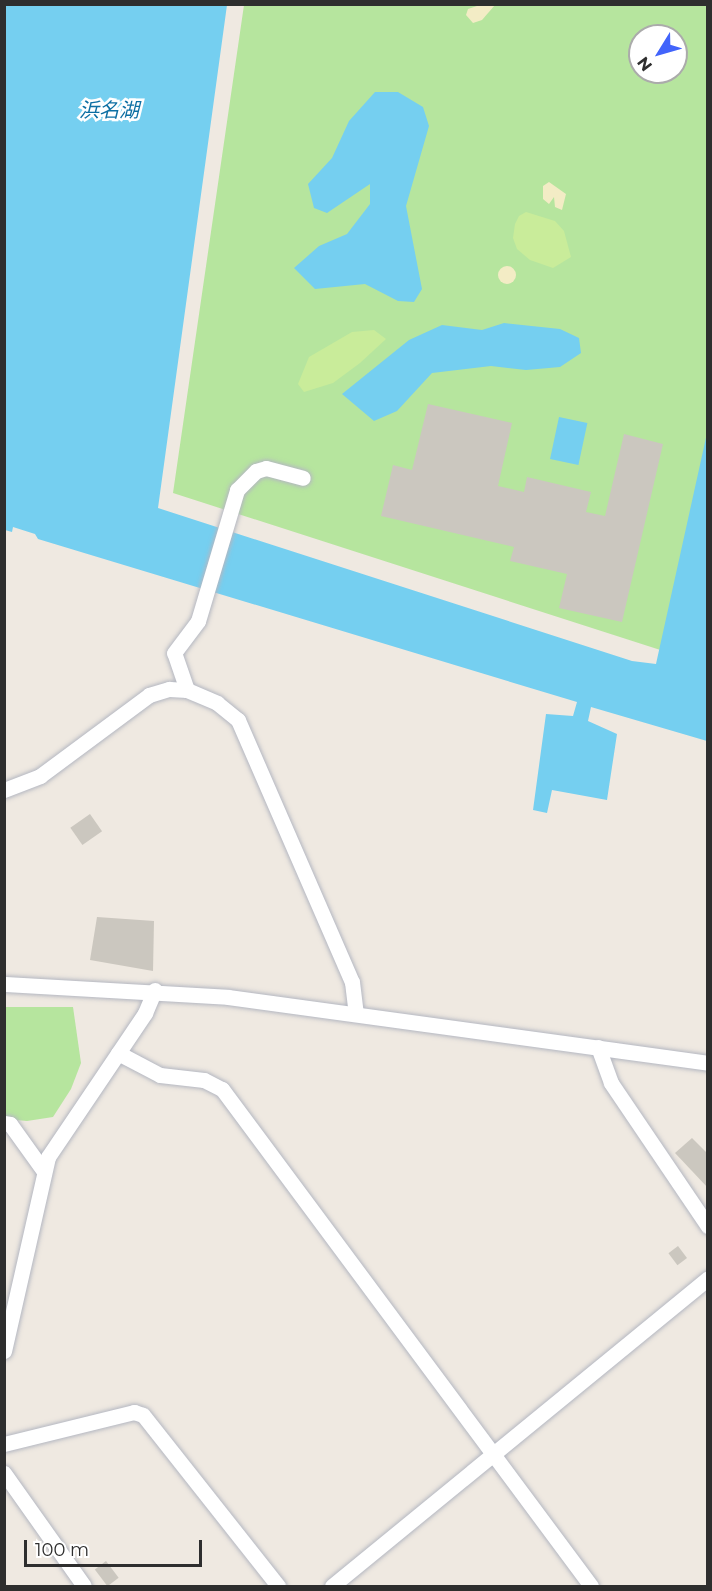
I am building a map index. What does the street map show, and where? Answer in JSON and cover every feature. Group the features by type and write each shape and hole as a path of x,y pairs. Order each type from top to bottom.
{"street":[{"path":"188,690 174,653 190,634 202,609 237,490 256,471 266,468 303,478"},
{"path":"4,790 40,776 149,695 168,689 188,690 217,703 238,720 352,982 356,1014"},
{"path":"4,984 155,990 356,1014 708,1063"},
{"path":"4,1351 7,1323 43,1170 145,1013 155,990"},
{"path":"598,1047 611,1083 708,1226"},
{"path":"118,1053 160,1075 204,1080 222,1089 591,1587"},
{"path":"4,1123 10,1124 43,1170"},
{"path":"332,1587 492,1452 708,1278"},
{"path":"4,1444 134,1412 143,1414 278,1587"},
{"path":"4,1473 84,1587"}],"green space":[{"path":"244,5 707,5 707,665 173,493"},
{"path":"526,212 555,221 564,231 571,257 553,268 530,260 517,249 513,238 515,224 519,216"},
{"path":"374,330 386,339 360,363 333,383 304,392 298,384 309,357 352,332"},
{"path":"5,1007 73,1007 81,1063 71,1089 53,1117 27,1121 5,1119"}],"sand":[{"path":"480,5 495,5 482,20 473,23 466,15 468,9"},
{"path":"549,182 566,194 562,210 555,207 554,197 549,204 543,199 543,186"},
{"path":"503,266 511,266 516,271 514,282 503,284 498,279 498,271"}],"water":[{"name":"浜名湖","path":"4,5 227,5 158,508 632,661 656,664 707,433 707,741 591,707 588,721 617,734 607,800 552,790 547,813 533,810 546,714 573,716 577,702 38,539 35,534 13,527 12,532 5,530"},
{"path":"375,92 398,92 423,107 429,126 406,206 422,289 414,302 398,301 365,284 315,289 294,268 319,246 347,234 370,204 370,184 327,213 314,208 308,184 332,158 349,121"},
{"path":"504,323 560,329 579,338 581,353 560,367 526,370 491,366 432,373 397,411 374,421 342,394 409,340 442,325 482,330"},
{"path":"559,417 587,423 578,465 550,459"}],"building":[{"path":"428,404 512,423 498,486 524,492 527,477 591,492 586,512 605,516 624,434 663,444 622,622 559,608 567,574 510,561 514,547 381,516 393,465 412,470"},
{"path":"90,814 102,831 82,845 70,828"},
{"path":"97,917 154,921 153,971 90,960"},
{"path":"692,1138 708,1154 708,1188 675,1153"},
{"path":"678,1246 687,1258 677,1265 668,1253"},
{"path":"106,1561 119,1578 107,1586 95,1569"}]}
